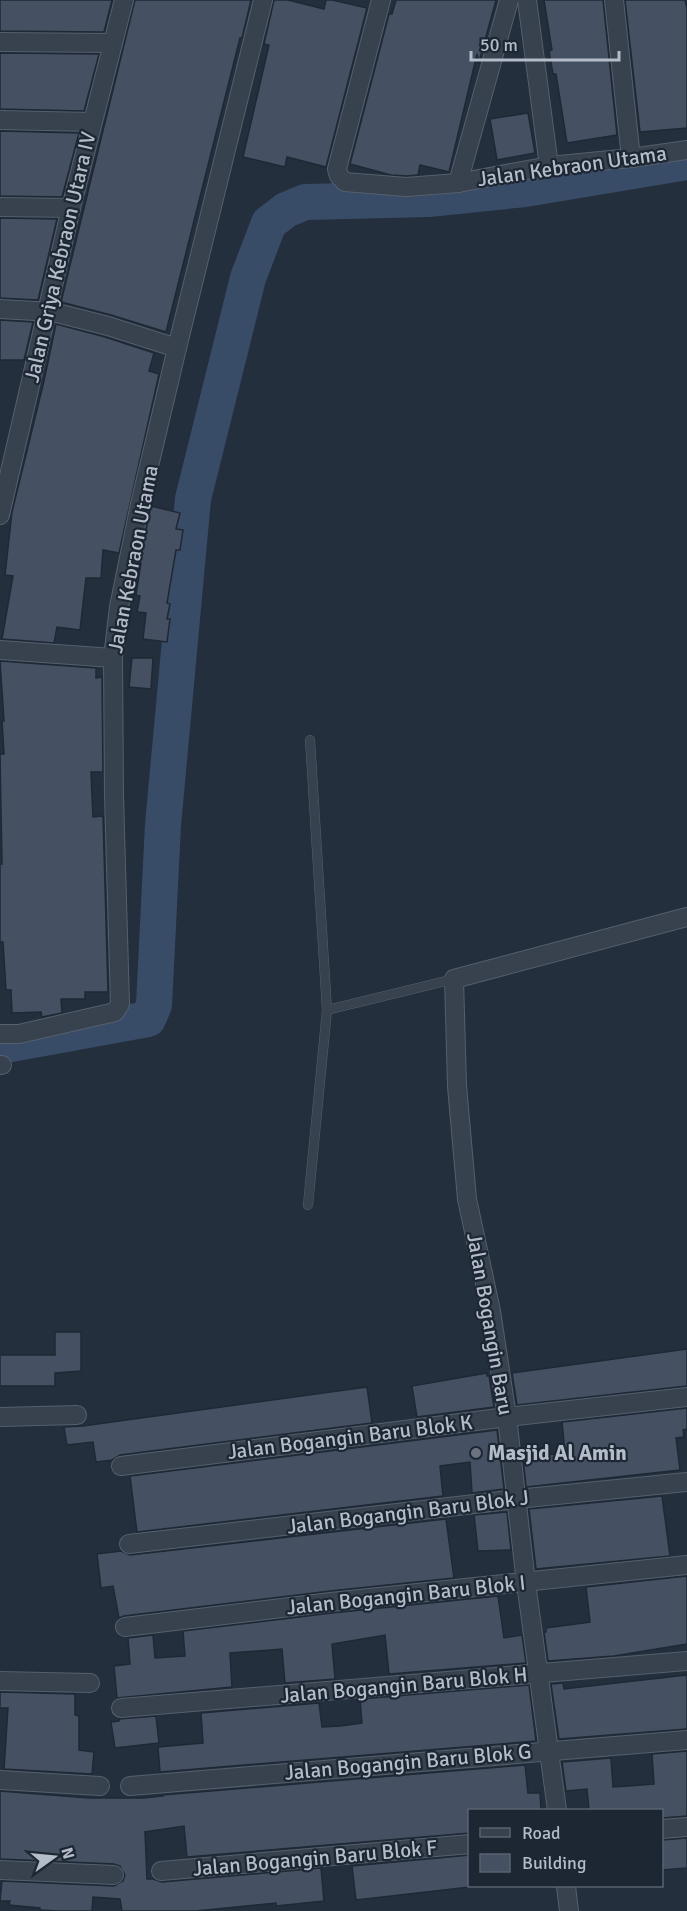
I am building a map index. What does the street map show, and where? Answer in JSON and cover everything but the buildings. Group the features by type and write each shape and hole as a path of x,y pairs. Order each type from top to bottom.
{"street":[{"name":"Jalan Griya Kebraon Utara IV","path":"0,514 71,208 124,0"},
{"name":"Jalan Kebraon Utama","path":"0,1034 19,1034 115,1012 120,1004 113,658 119,607 177,348 263,0"},
{"name":"Jalan Kebraon Utama","path":"381,0 337,169 339,176 345,182 406,187 458,183 549,166 687,150"},
{"path":"458,183 508,0"},
{"path":"527,0 549,166"},
{"path":"614,0 631,158"},
{"path":"0,42 113,43"},
{"path":"0,120 92,122"},
{"path":"0,207 71,208"},
{"path":"0,309 47,311 108,326 177,348"},
{"path":"0,650 113,658"},
{"path":"454,980 687,917"},
{"name":"Jalan Bogangin Baru","path":"454,980 460,1137 467,1199 491,1311 507,1417 526,1583 557,1809"},
{"name":"Jalan Bogangin Baru Blok K","path":"121,1466 507,1417 687,1397"},
{"path":"0,1417 77,1415"},
{"name":"Jalan Bogangin Baru Blok J","path":"129,1544 517,1499 687,1482"},
{"name":"Jalan Bogangin Baru Blok I","path":"125,1627 308,1605 687,1565"},
{"name":"Jalan Bogangin Baru Blok H","path":"121,1708 687,1660"},
{"path":"0,1681 90,1683"},
{"name":"Jalan Bogangin Baru Blok G","path":"130,1786 687,1740"},
{"path":"0,1780 100,1786"},
{"path":"663,1829 687,1827"},
{"name":"Jalan Bogangin Baru Blok F","path":"161,1871 468,1844"},
{"path":"0,1870 114,1875"},
{"path":"566,1887 569,1911"}],"lane":[{"path":"308,1205 327,1010 310,740"},
{"path":"327,1010 454,980"}],"waterway":[{"path":"0,1046 148,1019 154,1005 163,825 193,499 248,278 269,223 286,210 305,202 428,199 525,189 687,162"}],"place":[{"name":"Masjid Al Amin","path":"476,1453"}]}
